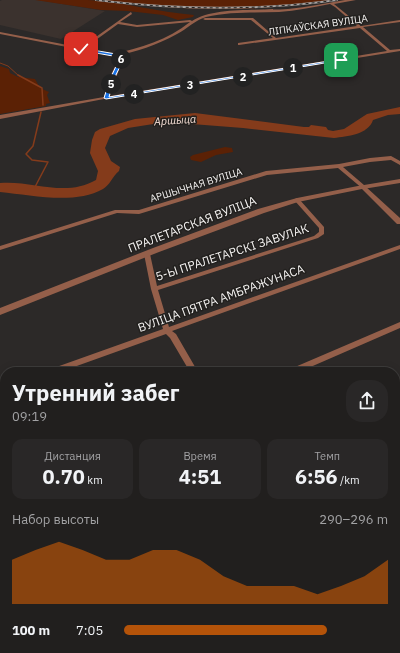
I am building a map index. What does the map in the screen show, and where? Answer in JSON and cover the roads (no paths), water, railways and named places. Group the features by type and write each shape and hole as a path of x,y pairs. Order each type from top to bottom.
{"street":[{"path":"0,33 114,55 132,51 182,30 191,21 202,17 218,14 297,9 354,0"},
{"path":"330,3 336,6 389,51"},
{"path":"81,49 131,13"},
{"path":"118,23 137,26 191,21 252,19 276,39"},
{"name":"ЛІПКАЎСКАЯ ВУЛІЦА","path":"239,44 400,20"},
{"path":"0,117 106,98 400,50"},
{"path":"106,98 112,79 121,60 114,55"},
{"name":"АРШЫЧНАЯ ВУЛІЦА","path":"0,248 117,211 138,212 266,173 340,166 370,160 391,158 400,164"},
{"path":"340,166 400,222"},
{"name":"ПРАЛЕТАРСКАЯ ВУЛІЦА","path":"0,312 261,211 297,200 400,181"},
{"name":"5-Ы ПРАЛЕТАРСКІ ЗАВУЛАК","path":"154,289 316,237 322,233 322,228 297,200"},
{"name":"ВУЛІЦА ПЯТРА АМБРАЖУНАСА","path":"65,367 400,247"},
{"path":"147,254 154,289 167,331 174,336 191,367"},
{"path":"303,367 400,326"}],"water":[{"name":"Аршыца","path":"400,107 400,114 388,115 373,120 367,129 362,132 334,138 243,128 166,122 128,128 110,136 105,148 111,161 120,167 119,171 103,189 92,194 66,198 39,197 0,192 0,183 72,188 96,180 98,171 90,153 95,132 100,129 135,119 195,113 304,127 309,127 311,125 326,127 328,130 333,131 344,129 367,114"}],"waterway":[{"path":"0,63 8,66 19,76"},
{"path":"18,75 42,88 43,105"},
{"path":"35,187 48,162 32,160 26,154 33,146 41,112"}],"railway":[{"path":"96,0 156,6 216,8 277,6 337,0"}]}
